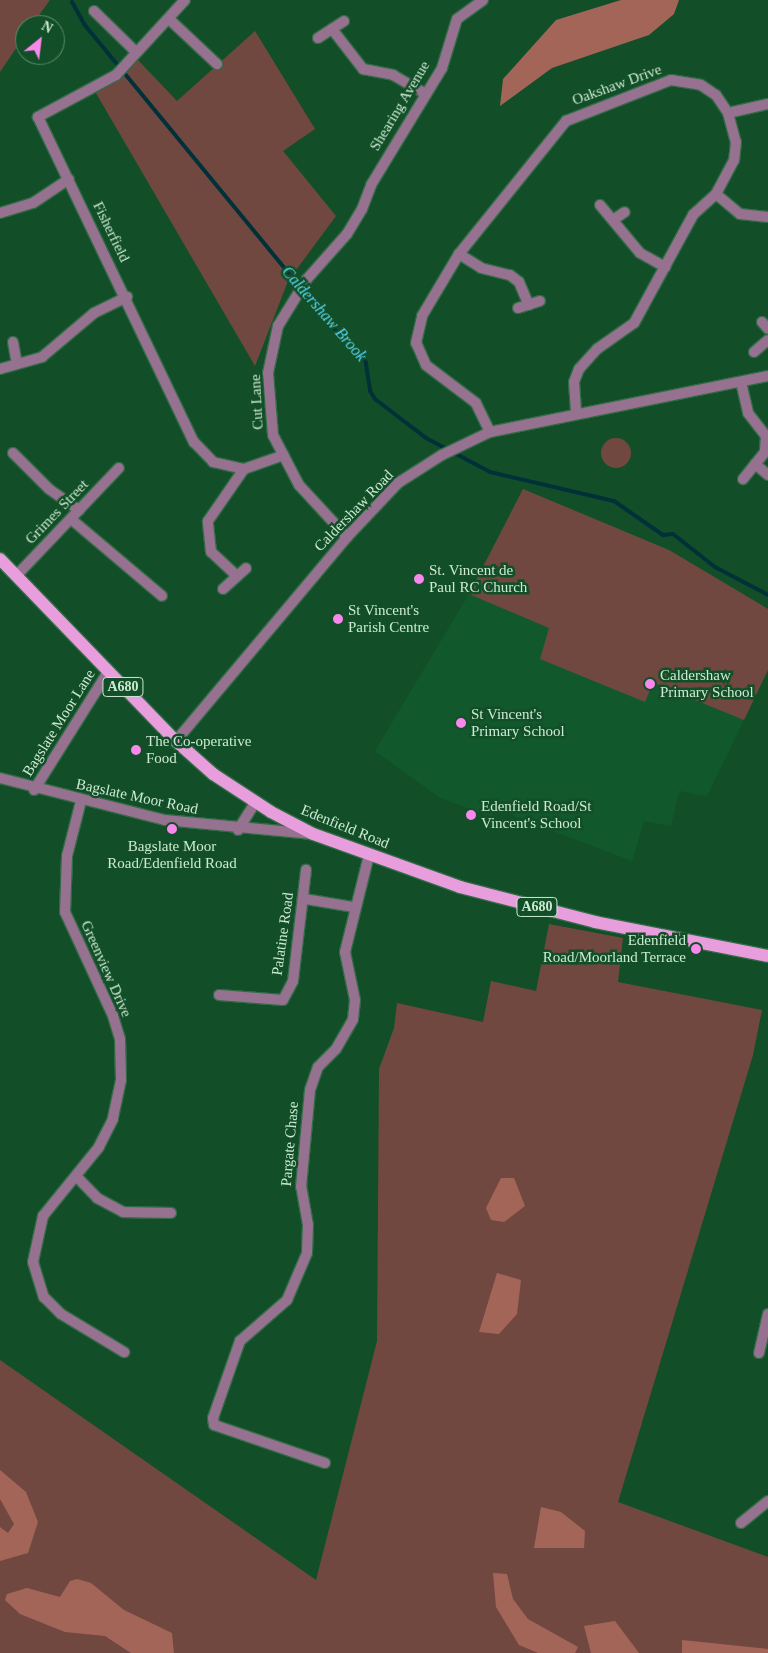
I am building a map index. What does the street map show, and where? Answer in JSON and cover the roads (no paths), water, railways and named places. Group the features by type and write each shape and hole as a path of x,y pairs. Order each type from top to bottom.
{"main road":[{"name":"Edenfield Road","path":"0,560 176,741 255,803 313,834 460,887 577,918 768,956"}],"street":[{"name":"Fisherfield","path":"184,0 169,19 116,75 38,117 127,297 194,442 213,462 244,469"},
{"name":"Shearing Avenue","path":"347,234 442,68 457,19 483,0"},
{"path":"94,11 110,17 136,52"},
{"path":"169,19 217,64"},
{"path":"318,38 344,21"},
{"path":"332,29 363,69 393,75 426,94"},
{"name":"Oakshaw Drive","path":"490,432 476,403 426,365 416,343 422,316 459,254 566,122 579,113 684,80 716,95 728,113 736,142 734,160 716,194 693,216 634,323 597,349 579,369 574,382 576,412"},
{"path":"728,113 768,104"},
{"path":"0,213 33,203 69,179"},
{"path":"716,194 740,214 768,217"},
{"path":"600,205 640,253 665,267"},
{"path":"613,220 625,212"},
{"name":"Cut Lane","path":"347,234 307,279 278,326 268,373 273,435 299,485 347,537"},
{"path":"459,254 481,268 510,275 519,282 529,305"},
{"path":"0,369 42,357 94,313 127,297"},
{"path":"518,308 540,301"},
{"path":"754,352 768,340"},
{"path":"14,342 17,364"},
{"name":"Caldershaw Road","path":"176,741 347,537 398,483 442,455 490,432 576,412 768,376"},
{"path":"741,382 748,413 766,436 765,452 743,479"},
{"path":"13,453 49,489 80,510"},
{"path":"237,576 211,552 208,521 244,469 284,455"},
{"path":"755,464 768,475"},
{"name":"Grimes Street","path":"16,576 119,468"},
{"path":"71,519 162,596"},
{"path":"223,589 246,568"},
{"name":"Bagslate Moor Lane","path":"34,790 108,672"},
{"name":"Bagslate Moor Road","path":"0,778 34,790 166,820 238,830 313,834"},
{"name":"Greenview Drive","path":"81,801 67,856 65,912 71,934 113,1016 121,1058 113,1119 76,1176 52,1203 37,1230 33,1262 37,1281 61,1314 124,1352"},
{"path":"238,830 255,803"},
{"name":"Pargate Chase","path":"325,1463 214,1425 213,1418 240,1341 287,1300 307,1253 308,1225 301,1187 310,1090 318,1067 336,1049 353,1019 355,1000 345,952 353,907 369,855"},
{"name":"Palatine Road","path":"219,995 283,1000 294,981 305,900 306,870"},
{"path":"305,900 353,907"},
{"path":"76,1176 97,1198 123,1212 171,1213"},
{"path":"759,1352 768,1314"},
{"path":"741,1523 768,1501"}],"waterway":[{"name":"Caldershaw Brook","path":"72,2 84,24 348,345 365,358 370,391 375,399 426,438 490,472 614,501 663,535 673,534 715,567 768,595"}],"place":[{"name":"St. Vincent de Paul RC Church","path":"419,579"},
{"name":"St Vincent's Parish Centre","path":"338,619"},
{"name":"Caldershaw Primary School","path":"650,684"},
{"name":"St Vincent's Primary School","path":"461,723"},
{"name":"The Co-operative Food","path":"136,750"},
{"name":"Edenfield Road/St Vincent's School","path":"471,815"},
{"name":"Bagslate Moor Road/Edenfield Road","path":"172,829"},
{"name":"Edenfield Road/Moorland Terrace","path":"696,949"}]}
